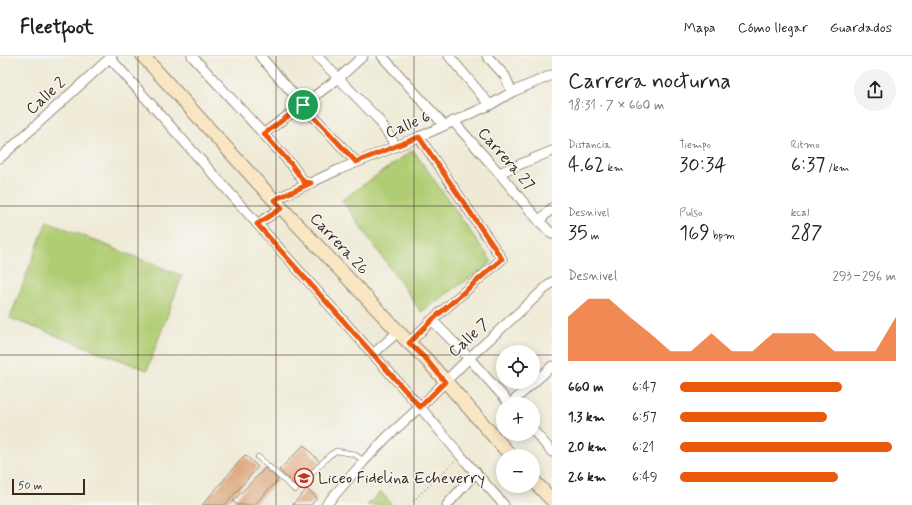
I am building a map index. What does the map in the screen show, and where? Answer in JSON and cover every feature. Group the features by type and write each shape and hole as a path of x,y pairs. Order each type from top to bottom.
{"main road":[{"name":"Carrera 26","path":"143,56 278,204 409,343 426,359 505,449"},
{"path":"540,487 552,500"}],"street":[{"path":"192,56 291,164 304,182 311,183"},
{"path":"260,56 356,162"},
{"path":"317,56 378,119 396,146"},
{"path":"264,134 339,78 363,56"},
{"path":"382,56 444,125"},
{"path":"449,56 490,105"},
{"path":"487,56 505,76 512,92"},
{"path":"111,57 420,407 460,456 476,472 504,505"},
{"name":"Calle 2","path":"0,158 111,57"},
{"name":"Calle 6","path":"257,224 278,204 311,183 356,162 419,137 490,105 512,92 552,75"},
{"name":"Carrera 27","path":"453,121 499,173 538,221 552,234"},
{"path":"409,343 432,320 502,259 419,137"},
{"path":"499,173 552,151"},
{"path":"538,221 552,208"},
{"name":"Calle 7","path":"326,505 387,437 420,407 468,358 552,282"},
{"path":"432,320 504,397"},
{"path":"373,354 399,331"},
{"path":"518,397 552,366"},
{"path":"540,438 552,452"},
{"path":"447,505 476,472"}],"lane":[{"path":"258,457 295,490 330,455 336,451 354,454 364,461"}],"path":[{"path":"413,501 460,456"}],"green space":[{"path":"413,150 492,262 421,312 342,200"},
{"path":"47,221 182,276 147,370 10,318"},
{"path":"381,492 392,505 367,505"}],"building":[{"path":"304,445 320,462 295,485 279,470"},
{"path":"245,455 258,467 225,505 202,505"},
{"path":"265,468 278,480 254,505 237,505 233,501"},
{"path":"307,489 317,498 311,505 292,505"}],"place":[{"name":"Liceo Fidelina Echeverry","path":"304,478"}],"route":[{"path":"303,105 356,162 419,137 502,259 432,320 409,343 426,359 445,382 420,407 257,224 282,208 274,200 311,183 304,182 291,164 264,134 303,105"}]}
